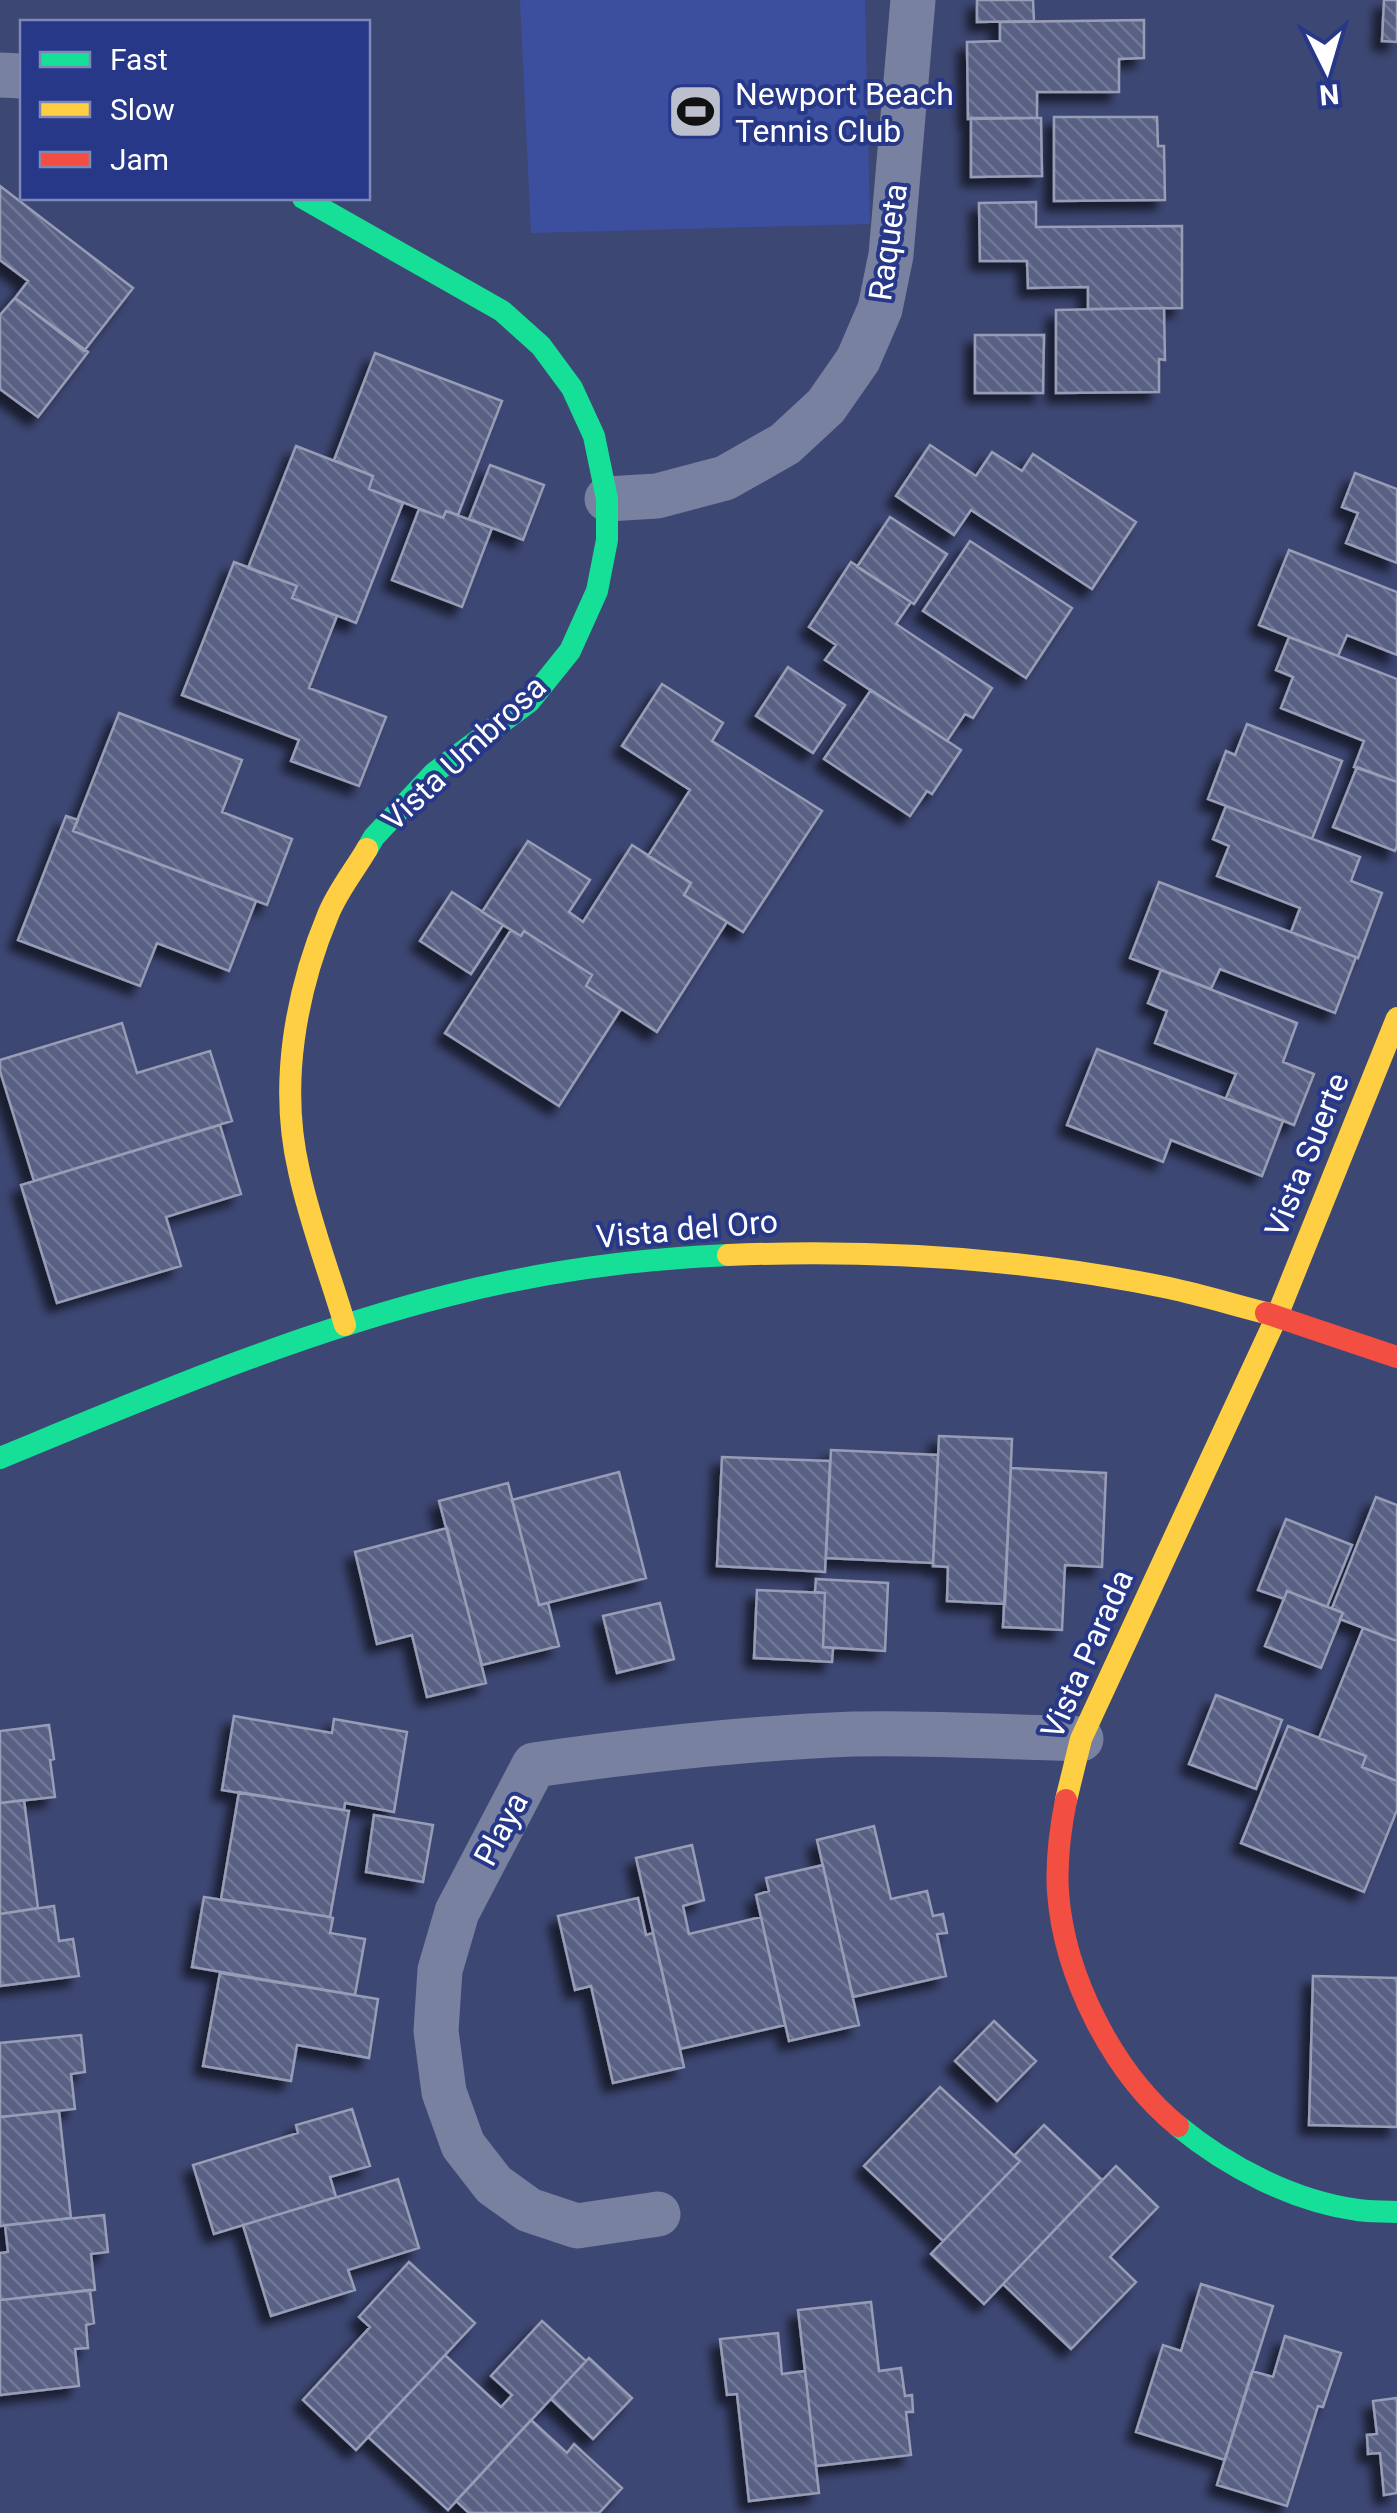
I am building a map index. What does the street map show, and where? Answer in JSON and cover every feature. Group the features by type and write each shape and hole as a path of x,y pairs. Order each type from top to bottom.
{"street":[{"name":"Raqueta","path":"607,500 657,496 725,478 785,444 826,406 858,360 880,309 892,254 913,0"},
{"name":"Vista Umbrosa","path":"307,200 502,311 541,346 572,388 594,436 607,500 607,540 597,591 570,651 529,702 434,773 374,837 329,912 306,974 294,1038 294,1135 298,1169 345,1325"},
{"name":"Vista Suerte","path":"1277,1316 1397,1018"},
{"name":"Vista del Oro","path":"0,1458 206,1374 345,1325 456,1294 619,1264 702,1256 868,1251 951,1256 1116,1277 1277,1316 1397,1357"},
{"name":"Vista Parada","path":"1277,1316 1081,1739 1062,1810 1058,1884 1066,1939 1088,2008 1126,2072 1162,2113 1220,2159 1286,2192 1357,2210 1397,2212"},
{"name":"Playa","path":"658,2214 577,2226 529,2210 494,2186 463,2145 444,2092 436,2031 440,1970 457,1912 534,1765 797,1737 869,1734 1081,1739"}],"shaded area":[{"name":"Newport Beach Tennis Club","path":"520,0 865,0 870,224 531,233"}],"building":[{"path":"977,0 1033,0 1034,21 977,22"},
{"path":"1384,0 1397,0 1397,42 1382,41"},
{"path":"1144,20 1144,58 1119,59 1119,92 1037,92 1037,118 968,119 967,42 1000,41 1000,22"},
{"path":"1054,117 1157,117 1158,146 1164,146 1165,200 1054,201"},
{"path":"971,118 1041,118 1042,176 971,177"},
{"path":"0,186 133,288 84,351 15,298 28,281 0,260"},
{"path":"1036,202 1036,227 1182,226 1182,308 1088,309 1088,287 1028,288 1027,261 980,261 979,203"},
{"path":"15,298 88,352 38,417 0,389 0,315"},
{"path":"1164,308 1165,360 1159,359 1159,392 1056,393 1056,310"},
{"path":"975,335 1044,335 1043,393 975,393"},
{"path":"375,353 502,401 458,515 446,511 443,518 369,489 373,476 334,460"},
{"path":"930,445 976,476 992,452 1022,471 1033,454 1136,522 1092,589 971,510 954,535 896,496"},
{"path":"296,446 373,476 369,489 403,503 356,623 292,598 297,586 248,568"},
{"path":"490,465 544,485 523,540 469,519"},
{"path":"1355,473 1397,489 1397,563 1346,543 1358,513 1342,507"},
{"path":"419,509 443,518 446,511 492,528 462,607 392,580"},
{"path":"890,517 947,554 914,604 857,567"},
{"path":"970,541 1072,608 1026,678 923,611"},
{"path":"1289,550 1397,592 1397,655 1347,635 1338,656 1259,625"},
{"path":"234,562 297,586 292,598 337,616 309,688 386,717 359,786 291,761 299,740 182,695"},
{"path":"851,562 911,602 896,624 992,688 973,718 965,714 947,741 825,660 836,645 809,627"},
{"path":"1289,637 1397,679 1397,782 1354,767 1364,741 1281,708 1293,677 1276,670"},
{"path":"788,667 845,705 813,753 756,716"},
{"path":"662,684 723,723 712,741 822,811 743,932 684,895 691,883 648,856 690,790 622,746"},
{"path":"871,690 961,750 932,794 927,791 910,816 824,759"},
{"path":"119,713 242,760 222,812 292,839 267,905 73,831"},
{"path":"1247,724 1342,761 1312,839 1208,799 1226,751 1235,755"},
{"path":"1357,767 1397,782 1395,851 1333,827"},
{"path":"1226,806 1360,857 1351,881 1382,893 1358,958 1291,932 1300,908 1217,876 1229,846 1213,839"},
{"path":"66,816 78,820 73,831 256,901 229,971 157,943 140,986 18,940"},
{"path":"528,841 590,880 569,912 583,922 632,845 691,883 684,895 727,922 657,1032 586,986 592,975 524,931 521,936 482,912"},
{"path":"1159,882 1356,957 1335,1013 1220,969 1211,989 1130,958"},
{"path":"452,892 503,925 471,974 420,941"},
{"path":"511,930 521,936 524,931 592,975 586,986 621,1009 559,1106 445,1033"},
{"path":"1161,970 1297,1023 1283,1062 1314,1074 1294,1125 1226,1098 1236,1074 1155,1043 1167,1011 1148,1003"},
{"path":"122,1023 137,1073 210,1051 232,1121 34,1181 0,1060"},
{"path":"1097,1049 1283,1121 1262,1176 1171,1140 1163,1162 1067,1125"},
{"path":"220,1125 241,1194 166,1217 181,1266 57,1303 21,1185"},
{"path":"939,1436 1012,1439 1005,1604 947,1601 948,1567 933,1566"},
{"path":"831,1450 938,1455 933,1563 826,1558"},
{"path":"722,1457 830,1461 825,1572 717,1566"},
{"path":"1011,1468 1106,1473 1102,1567 1065,1565 1062,1630 1003,1627"},
{"path":"619,1472 646,1578 539,1605 512,1500"},
{"path":"508,1483 539,1605 548,1603 559,1646 482,1665 439,1501"},
{"path":"1376,1497 1397,1505 1397,1641 1340,1619 1343,1613 1332,1608"},
{"path":"1286,1519 1352,1545 1327,1607 1287,1591 1284,1599 1258,1590"},
{"path":"447,1528 486,1683 427,1697 412,1635 377,1644 355,1552"},
{"path":"816,1579 888,1583 885,1651 823,1647 825,1593 815,1592"},
{"path":"757,1590 825,1593 823,1647 833,1648 832,1662 754,1658"},
{"path":"1287,1591 1343,1613 1321,1668 1265,1646"},
{"path":"660,1603 674,1659 617,1673 603,1616"},
{"path":"1363,1628 1397,1641 1397,1781 1362,1767 1366,1756 1319,1738"},
{"path":"1216,1695 1282,1720 1256,1789 1189,1764"},
{"path":"234,1716 332,1733 334,1719 407,1732 394,1812 345,1803 344,1810 222,1790"},
{"path":"49,1725 55,1797 0,1803 0,1731"},
{"path":"1288,1726 1366,1756 1362,1767 1397,1781 1397,1810 1364,1892 1241,1843"},
{"path":"239,1792 349,1811 330,1917 221,1899"},
{"path":"24,1800 38,1908 0,1914 0,1803"},
{"path":"374,1815 433,1825 423,1882 366,1872"},
{"path":"874,1826 891,1899 927,1891 933,1916 943,1914 947,1933 937,1934 946,1976 853,1997 817,1840"},
{"path":"692,1845 704,1900 683,1906 689,1934 761,1917 785,2025 680,2049 636,1858"},
{"path":"823,1865 859,2025 789,2041 756,1895 769,1891 766,1878"},
{"path":"204,1897 333,1918 330,1933 365,1939 355,1995 192,1967"},
{"path":"638,1898 646,1935 653,1933 684,2067 613,2083 591,1986 575,1990 558,1916"},
{"path":"54,1906 59,1941 73,1939 79,1976 0,1986 0,1914"},
{"path":"220,1973 378,1999 369,2058 297,2045 291,2081 203,2066"},
{"path":"1313,1976 1397,1978 1397,2127 1309,2125"},
{"path":"994,2021 1036,2061 997,2101 955,2061"},
{"path":"81,2035 85,2072 71,2074 75,2109 0,2117 0,2043"},
{"path":"940,2087 1020,2161 943,2241 864,2166"},
{"path":"352,2109 370,2166 330,2177 336,2197 214,2234 193,2165 298,2133 296,2125"},
{"path":"59,2111 71,2218 0,2226 0,2117"},
{"path":"1044,2125 1102,2180 984,2304 931,2254 1020,2161 1014,2156"},
{"path":"1116,2166 1158,2207 1110,2257 1136,2282 1071,2349 1003,2284"},
{"path":"398,2179 419,2248 348,2270 355,2290 271,2316 243,2225"},
{"path":"104,2215 108,2252 91,2254 95,2290 0,2300 0,2253 8,2252 5,2225"},
{"path":"409,2262 475,2323 356,2450 303,2400 370,2327 359,2317"},
{"path":"1201,2284 1273,2306 1225,2460 1136,2432 1163,2345 1181,2351"},
{"path":"90,2290 94,2323 86,2325 88,2348 75,2349 79,2386 0,2395 0,2300"},
{"path":"871,2302 879,2371 901,2368 905,2396 912,2395 913,2412 906,2412 911,2455 816,2466 798,2310"},
{"path":"542,2321 586,2361 448,2510 368,2437 445,2355 501,2407 512,2395 491,2376"},
{"path":"778,2333 782,2374 805,2371 819,2493 749,2501 737,2394 727,2395 720,2339"},
{"path":"1285,2336 1341,2353 1323,2407 1318,2406 1287,2506 1217,2485 1252,2371 1273,2377"},
{"path":"589,2358 632,2398 593,2439 551,2399"},
{"path":"1397,2398 1397,2493 1384,2495 1380,2453 1368,2454 1367,2435 1377,2434 1373,2401"},
{"path":"531,2420 567,2453 574,2444 622,2488 599,2513 469,2513 456,2501"}],"traffic: fast":[{"path":"307,200 502,311 541,346 572,388 594,436 607,499 607,540 597,591 570,651 529,702 434,773 367,849"},
{"path":"0,1458 222,1368 392,1311 553,1273 728,1255"},
{"path":"1178,2126 1218,2155 1286,2190 1363,2211 1397,2212"}],"traffic: slow":[{"path":"345,1325 299,1171 290,1106 291,1073 299,1008 316,945 336,898 367,849"},
{"path":"1066,1800 1081,1739 1277,1316 1397,1018"},
{"path":"728,1255 839,1253 1005,1263 1169,1288 1266,1313"}],"traffic: jam":[{"path":"1266,1313 1397,1357"},
{"path":"1066,1800 1058,1892 1070,1957 1081,1989 1113,2051 1154,2104 1178,2126"}],"place":[{"name":"Newport Beach Tennis Club","path":"696,112"}]}
